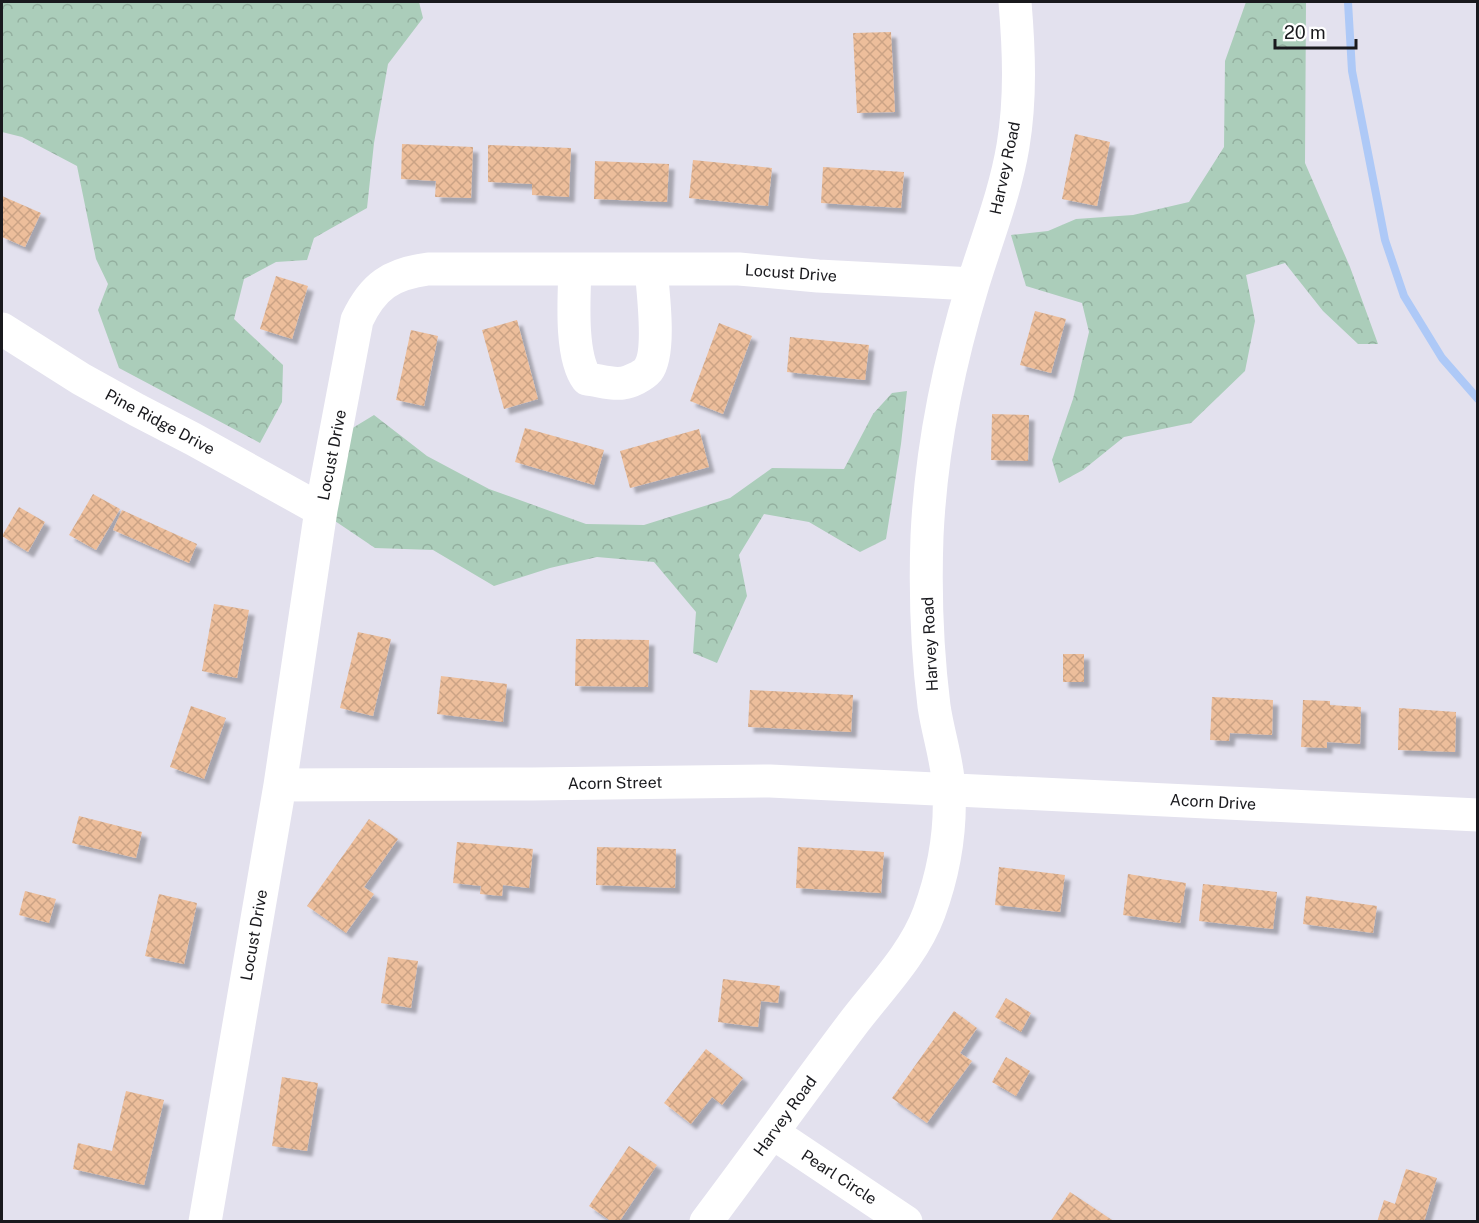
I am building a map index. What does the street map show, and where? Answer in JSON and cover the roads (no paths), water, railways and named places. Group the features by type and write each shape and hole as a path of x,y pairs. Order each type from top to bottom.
{"street":[{"name":"Harvey Road","path":"706,1221 773,1134 852,1024 909,952 928,916 940,877 947,833 949,789 933,694 927,620 927,535 935,450 950,366 973,284 1002,196 1013,146 1018,95 1019,44 1015,2"},
{"name":"Locust Drive","path":"205,1221 280,785 321,510 357,320 365,303 377,289 392,278 428,269 739,269 818,276 973,284"},
{"path":"575,269 576,344 580,370 586,379 623,383 648,371 652,360 655,309 651,269"},
{"name":"Pine Ridge Drive","path":"2,328 81,379 321,510"},
{"name":"Acorn Street","path":"280,785 770,781 949,789"},
{"name":"Acorn Drive","path":"949,789 1478,815"},
{"name":"Pearl Circle","path":"773,1134 906,1221"}],"waterway":[{"path":"1348,2 1352,71 1385,240 1404,296 1442,358 1478,399"}]}
